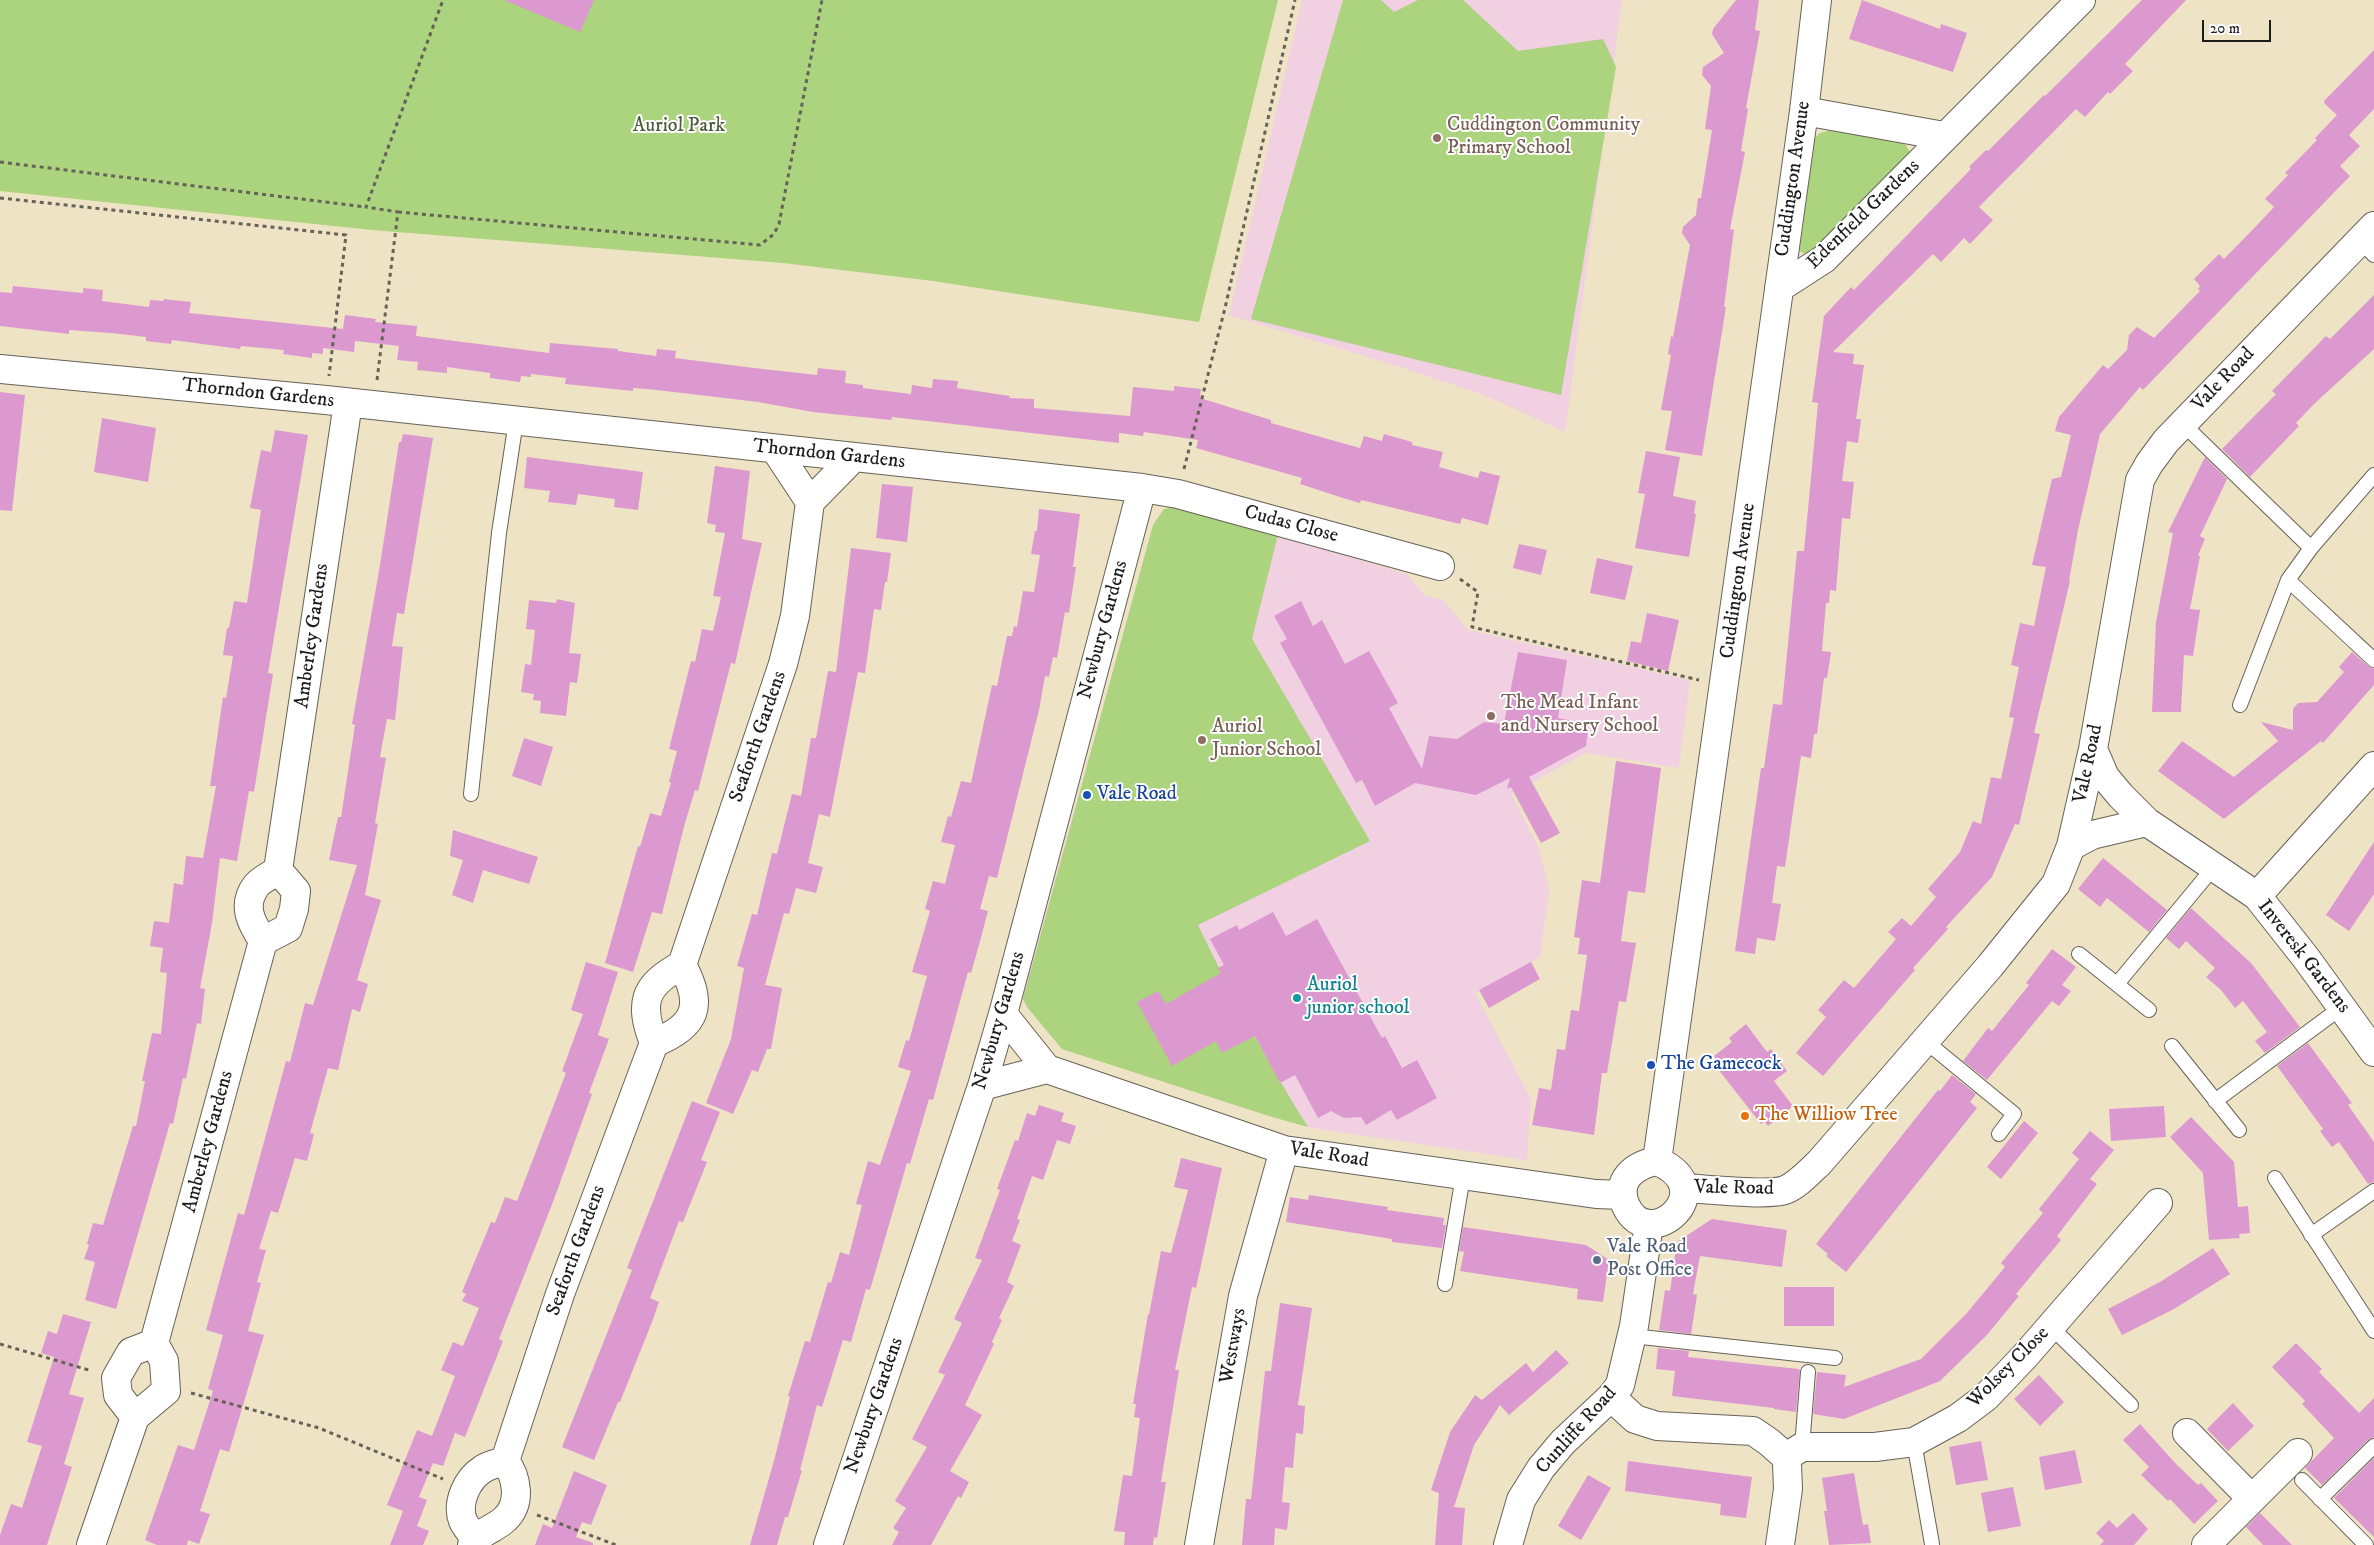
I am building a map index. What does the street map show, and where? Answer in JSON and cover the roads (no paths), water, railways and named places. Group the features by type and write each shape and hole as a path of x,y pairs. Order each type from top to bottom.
{"street":[{"name":"Cuddington Avenue","path":"1657,1161 1725,686 1804,111 1817,0"},
{"name":"Edenfield Gardens","path":"1779,288 1824,259 2081,0"},
{"name":"Edenfield Gardens","path":"1804,111 1944,136"},
{"name":"Vale Road","path":"1684,1188 1760,1192 1785,1190 1819,1163 1990,966 2056,884 2071,846 2093,749 2140,480 2149,464 2182,423 2369,241"},
{"name":"Thorndon Gardens","path":"0,369 516,420 1142,488"},
{"name":"Amberley Gardens","path":"278,870 349,403"},
{"path":"775,449 810,502 853,458"},
{"name":"Cudas Close","path":"1142,488 1178,494 1440,566"},
{"name":"Newbury Gardens","path":"828,1545 982,1086 1003,1014 1142,488"},
{"name":"Seaforth Gardens","path":"682,965 783,664 795,616 810,502"},
{"name":"Inveresk Gardens","path":"2093,749 2105,777 2120,796 2147,822 2256,896 2306,958 2374,1052"},
{"path":"2256,896 2374,766"},
{"path":"2071,846 2092,835 2147,822"},
{"path":"278,870 296,891 294,909 288,928 263,941 249,919 249,902 256,886 278,870"},
{"name":"Amberley Gardens","path":"154,1343 263,941"},
{"path":"682,965 693,984 696,1000 684,1027 671,1036 654,1043 644,1015 647,998 657,981 682,965"},
{"path":"982,1086 1047,1069 1003,1014"},
{"name":"Seaforth Gardens","path":"505,1461 560,1294 654,1043"},
{"name":"Vale Road","path":"1047,1069 1284,1150 1463,1176 1623,1196"},
{"name":"Westways","path":"1199,1545 1243,1296 1284,1150"},
{"name":"Vale Road","path":"1649,1224 1667,1221 1675,1215 1681,1207 1684,1188 1675,1170 1657,1161"},
{"path":"1649,1224 1633,1216 1628,1210 1623,1196 1625,1182 1630,1173 1638,1166 1657,1161"},
{"name":"Wolsey Close","path":"1794,1452 1875,1447 1914,1442 1958,1418 1986,1397 2051,1327 2158,1203"},
{"name":"Cunliffe Road","path":"1508,1545 1521,1500 1541,1468 1563,1442 1611,1397 1620,1385 1632,1336 1649,1224"},
{"path":"91,1545 135,1417 166,1391 164,1361 154,1343 131,1352 116,1378 118,1395 135,1417"},
{"path":"1611,1397 1635,1419 1657,1426 1753,1431 1794,1452 1780,1545"},
{"path":"2187,1433 2251,1498"},
{"path":"2211,1543 2251,1498 2298,1453"},
{"path":"505,1461 513,1471 517,1487 514,1505 507,1518 473,1541 463,1521 461,1506 465,1489 472,1477 484,1468 505,1461"}],"lane":[{"path":"471,794 499,533 516,420"},
{"path":"2182,423 2311,548"},
{"path":"2240,705 2288,580 2311,548 2374,475"},
{"path":"2288,580 2374,660"},
{"path":"2117,984 2214,867"},
{"path":"2080,954 2149,1010"},
{"path":"2215,1101 2342,1008"},
{"path":"1924,1040 2014,1114 1999,1134"},
{"path":"2172,1046 2238,1130"},
{"path":"1445,1284 1463,1176"},
{"path":"2275,1178 2374,1331"},
{"path":"2311,1235 2374,1191"},
{"path":"2051,1327 2131,1405"},
{"path":"1632,1336 1835,1358"},
{"path":"1794,1452 1808,1372"},
{"path":"1914,1442 1932,1544"},
{"path":"2320,1499 2374,1446"},
{"path":"2302,1480 2366,1545"}],"place":[{"name":"Cuddington Community Primary School","path":"1437,138"},
{"name":"The Mead Infant and Nursery School","path":"1491,716"},
{"name":"Auriol Junior School","path":"1202,740"},
{"name":"Vale Road","path":"1087,795"},
{"name":"Auriol junior school","path":"1297,998"},
{"name":"The Gamecock","path":"1651,1065"},
{"name":"The Williow Tree","path":"1745,1116"},
{"name":"Vale Road Post Office","path":"1597,1260"}],"park label":[{"name":"Auriol Park","path":"679,127"}]}
